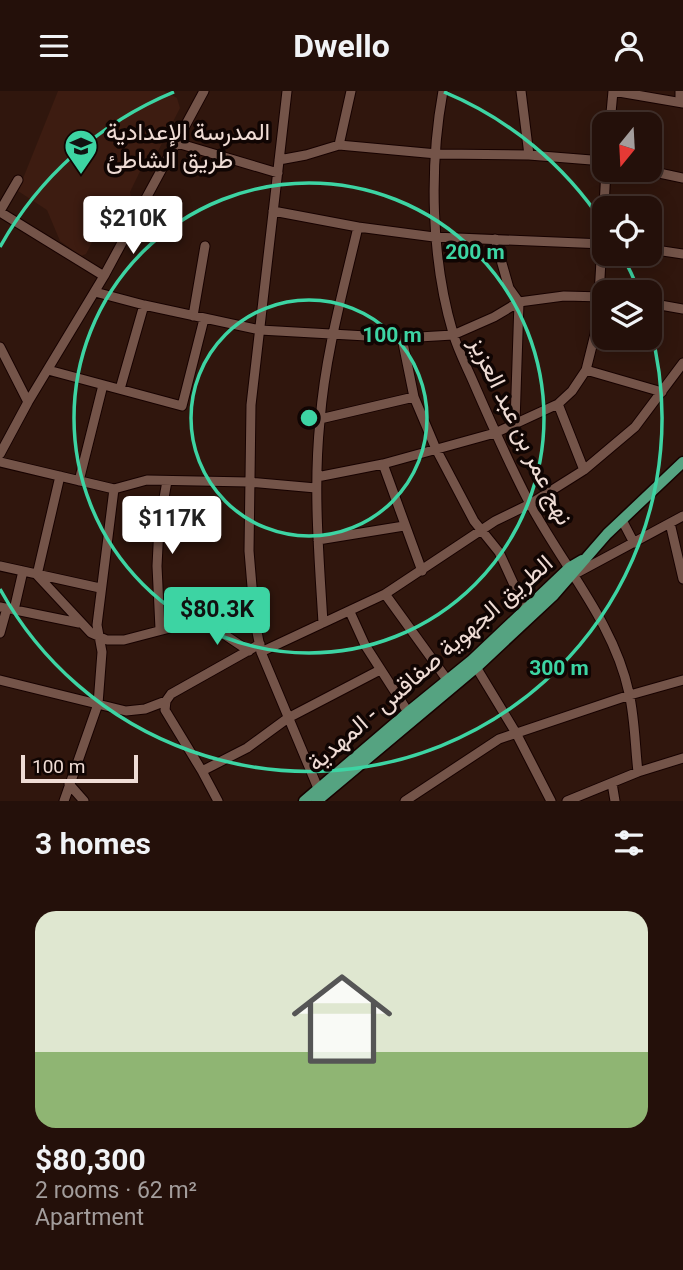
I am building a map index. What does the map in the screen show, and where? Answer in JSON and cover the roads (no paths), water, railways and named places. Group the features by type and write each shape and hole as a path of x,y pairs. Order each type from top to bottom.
{"main road":[{"name":"الطريق الجهوية صفاقس - المهدية","path":"331,783 475,664 683,461"},
{"name":"الطريق الجهوية صفاقس - المهدية","path":"304,801 320,797 331,783 408,712 447,681 475,664 526,611 572,571"}],"street":[{"path":"0,454 104,276 204,91"},
{"path":"288,91 251,405 249,551 261,648 320,797"},
{"path":"339,145 351,91"},
{"name":"نهج عمر بن عبد العزيز","path":"443,91 437,154 434,237 453,335 495,433 530,504 572,571 618,660 630,695 638,772"},
{"path":"521,91 528,155"},
{"path":"611,112 613,91 681,102 680,91"},
{"path":"177,143 278,173"},
{"path":"279,159 306,155 339,145 437,154 528,155 592,160"},
{"path":"662,174 683,178"},
{"path":"18,180 0,212 104,276"},
{"path":"273,211 358,227 434,237 592,243"},
{"path":"323,624 316,488 320,419 333,336 358,227"},
{"path":"495,239 509,288 519,302 515,423"},
{"path":"193,316 205,246"},
{"path":"662,251 683,254"},
{"path":"95,292 260,330 402,338 453,335 494,317 519,302 564,296 592,297"},
{"path":"120,389 144,305"},
{"path":"662,305 683,309"},
{"path":"48,370 182,405 204,319"},
{"path":"402,338 414,397 436,449 474,521 499,552 526,611"},
{"path":"0,347 28,402"},
{"path":"317,477 383,464 495,433 558,404 572,391 586,370 592,349"},
{"path":"218,801 166,710 166,701 171,694 249,651 323,624 385,594 495,521 530,504 584,470 635,427 683,363"},
{"path":"586,370 662,392"},
{"path":"79,481 103,384"},
{"path":"320,419 414,397"},
{"path":"558,404 584,470"},
{"path":"0,462 114,489 147,480 249,482 316,488"},
{"path":"383,464 422,571"},
{"path":"37,575 60,476"},
{"path":"160,629 157,566 159,527 167,481"},
{"path":"64,801 98,704 102,652 97,625 114,489"},
{"path":"572,571 612,555 683,516"},
{"path":"622,520 634,543"},
{"path":"670,523 683,579"},
{"path":"318,540 404,526"},
{"path":"601,541 612,555"},
{"path":"0,566 100,589"},
{"path":"0,633 7,608 23,571"},
{"path":"37,575 79,622 100,638 124,640 254,606"},
{"path":"385,594 447,681"},
{"path":"7,608 79,622"},
{"path":"350,612 365,645 408,712"},
{"path":"201,619 249,651"},
{"path":"475,664 516,733 551,801"},
{"path":"202,771 247,748 288,718 380,670"},
{"path":"0,680 135,711 166,701"},
{"path":"405,801 499,739 683,680"},
{"path":"567,801 638,772 683,758"},
{"path":"307,760 331,783"},
{"path":"612,783 615,801"},
{"path":"68,784 84,801"}],"place":[{"name":"المدرسة الإعدادية طريق الشاطئ","path":"81,176"}]}
